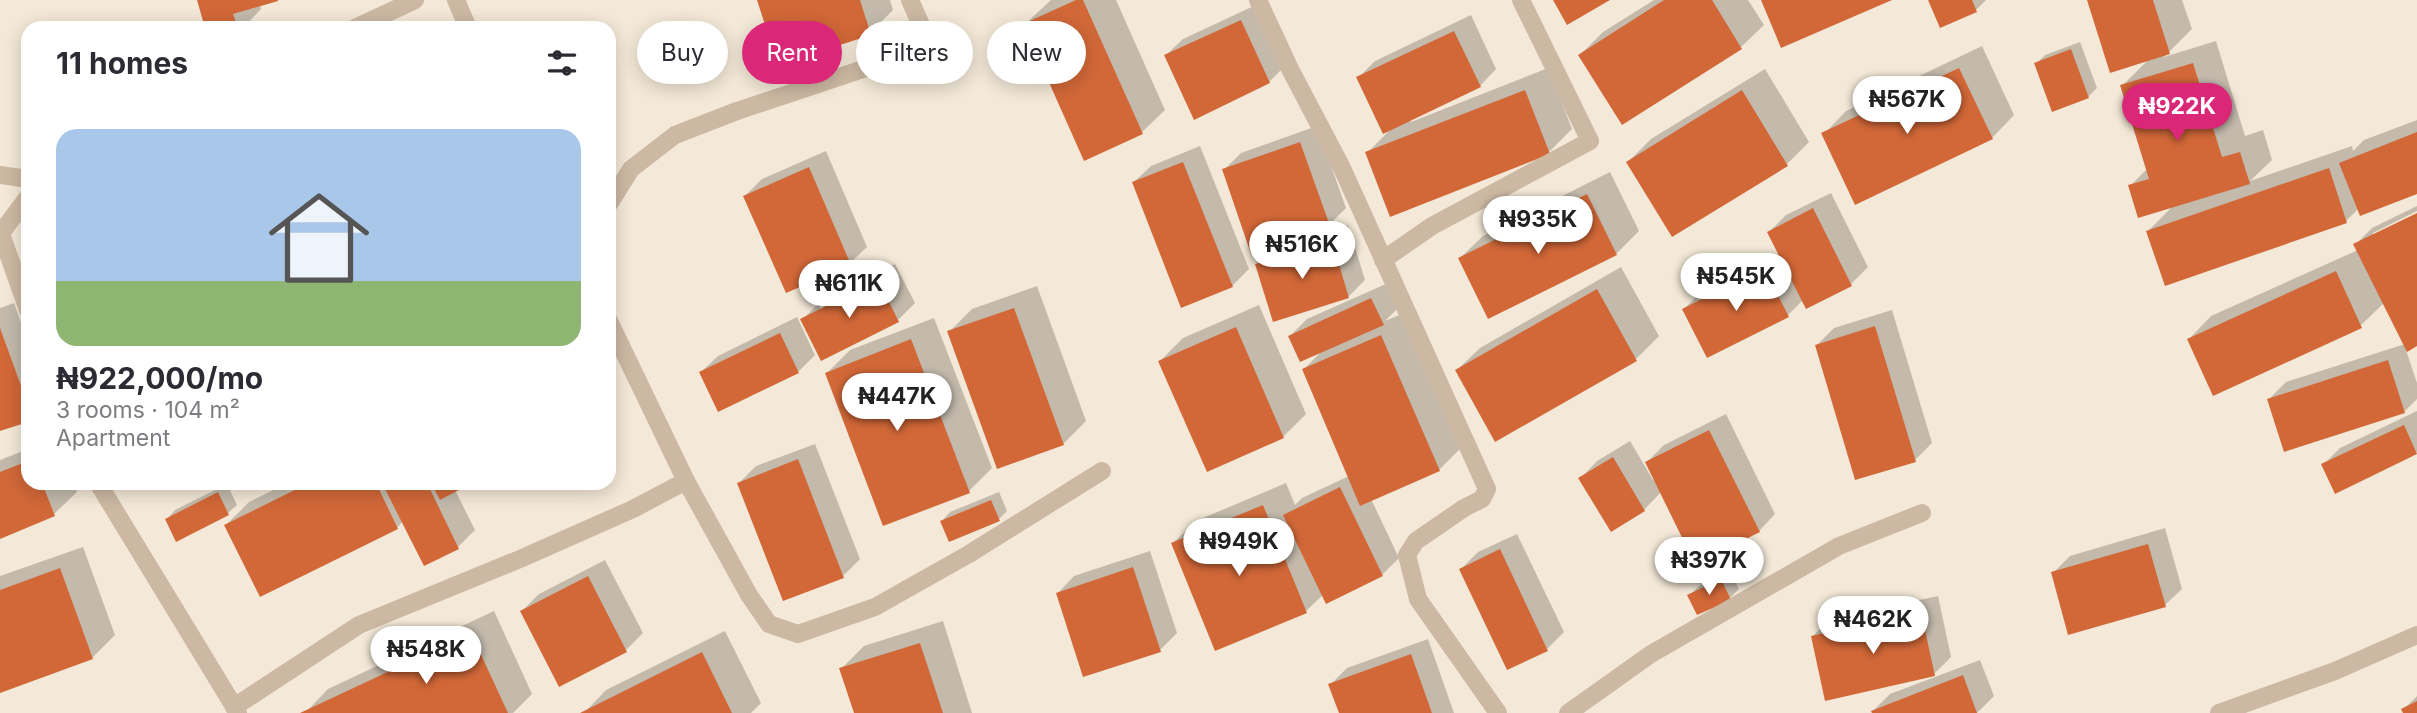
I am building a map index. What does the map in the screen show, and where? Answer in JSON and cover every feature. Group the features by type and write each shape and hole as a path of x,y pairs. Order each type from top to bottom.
{"street":[{"path":"370,21 415,0"},
{"path":"456,0 465,21"},
{"path":"616,193 631,169 675,135 737,111 908,54 924,44 925,34 910,0"},
{"path":"1258,0 1342,169 1487,489 1482,499 1416,541 1407,555 1418,599 1498,713"},
{"path":"1383,260 1432,226 1590,141 1521,0"},
{"path":"0,175 21,178"},
{"path":"21,206 0,232 21,290"},
{"path":"616,336 686,481 749,595 769,624 798,634 875,607 969,554 1102,471"},
{"path":"102,490 236,710 359,625 520,559 633,509 686,481"},
{"path":"1568,713 1651,654 1839,547 1923,513"},
{"path":"2220,713 2336,671 2417,635"}],"building":[{"path":"197,0 278,0 233,14 236,21 203,21"},
{"path":"757,0 860,0 867,21 856,21 856,40 842,44 842,21 764,21"},
{"path":"1076,0 1083,0 1143,134 1084,161 1050,84 1086,84 1086,21 1030,21"},
{"path":"1553,0 1610,0 1567,25"},
{"path":"1664,0 1712,0 1742,49 1622,125 1578,55"},
{"path":"1761,0 1892,0 1781,48"},
{"path":"1928,0 1972,0 1977,12 1940,28"},
{"path":"2087,0 2153,0 2170,54 2110,73"},
{"path":"1241,20 1270,83 1194,120 1164,55"},
{"path":"1454,31 1481,87 1383,134 1356,77"},
{"path":"2071,49 2089,98 2052,112 2034,63"},
{"path":"2193,63 2222,157 2240,152 2250,184 2138,218 2128,185 2149,179 2120,85"},
{"path":"1959,68 1993,139 1855,205 1821,133"},
{"path":"1525,90 1550,154 1390,217 1365,152"},
{"path":"1742,90 1788,166 1672,237 1626,162"},
{"path":"2417,132 2417,194 2360,216 2339,163"},
{"path":"1300,142 1330,226 1251,254 1222,169"},
{"path":"1183,162 1233,287 1181,308 1132,182"},
{"path":"809,167 851,265 786,293 743,196"},
{"path":"2329,168 2347,223 2165,286 2146,231"},
{"path":"1587,194 1617,255 1488,319 1458,258"},
{"path":"1813,208 1852,286 1806,309 1767,232"},
{"path":"2417,213 2417,346 2407,352 2353,244"},
{"path":"1332,241 1349,298 1273,322 1255,264"},
{"path":"1764,268 1789,317 1707,358 1682,309"},
{"path":"2336,271 2362,328 2213,396 2187,339"},
{"path":"878,280 899,322 821,361 800,319"},
{"path":"1597,289 1637,361 1495,442 1455,370"},
{"path":"1371,298 1384,325 1300,362 1288,336"},
{"path":"1014,308 1064,445 997,469 947,331"},
{"path":"1875,326 1916,462 1855,480 1815,345"},
{"path":"1236,327 1284,438 1207,472 1158,361"},
{"path":"0,328 21,386 21,424 0,431"},
{"path":"780,333 799,373 718,412 699,372"},
{"path":"1381,335 1440,471 1360,506 1302,369"},
{"path":"911,339 970,493 883,526 825,373"},
{"path":"2388,360 2405,413 2284,452 2267,399"},
{"path":"2404,425 2417,454 2335,494 2321,464"},
{"path":"1709,430 1760,532 1695,564 1645,462"},
{"path":"1613,457 1645,511 1611,532 1578,478"},
{"path":"798,459 844,578 783,601 737,483"},
{"path":"21,464 21,490 45,490 55,516 0,539 0,472"},
{"path":"1340,487 1383,576 1326,604 1283,515"},
{"path":"295,490 379,490 398,529 260,597 224,525"},
{"path":"386,490 430,490 459,549 424,566"},
{"path":"435,490 459,490 440,500"},
{"path":"218,492 229,515 176,542 165,519"},
{"path":"991,500 1000,521 949,542 940,521"},
{"path":"1263,505 1307,613 1215,651 1171,543"},
{"path":"2148,544 2166,607 2068,635 2051,572"},
{"path":"1500,549 1548,651 1507,670 1459,569"},
{"path":"1133,567 1161,652 1083,677 1056,593"},
{"path":"60,568 93,659 0,693 0,590"},
{"path":"588,576 627,652 559,687 520,611"},
{"path":"1721,579 1731,600 1697,615 1687,595"},
{"path":"1921,612 1935,676 1825,701 1811,636"},
{"path":"471,633 508,713 300,713"},
{"path":"920,643 943,713 854,713 839,668"},
{"path":"702,652 732,713 580,713"},
{"path":"1411,654 1432,713 1339,713 1328,684"},
{"path":"1963,675 1977,713 1871,711"},
{"path":"2417,701 2417,713 2403,713 2401,709"}]}
